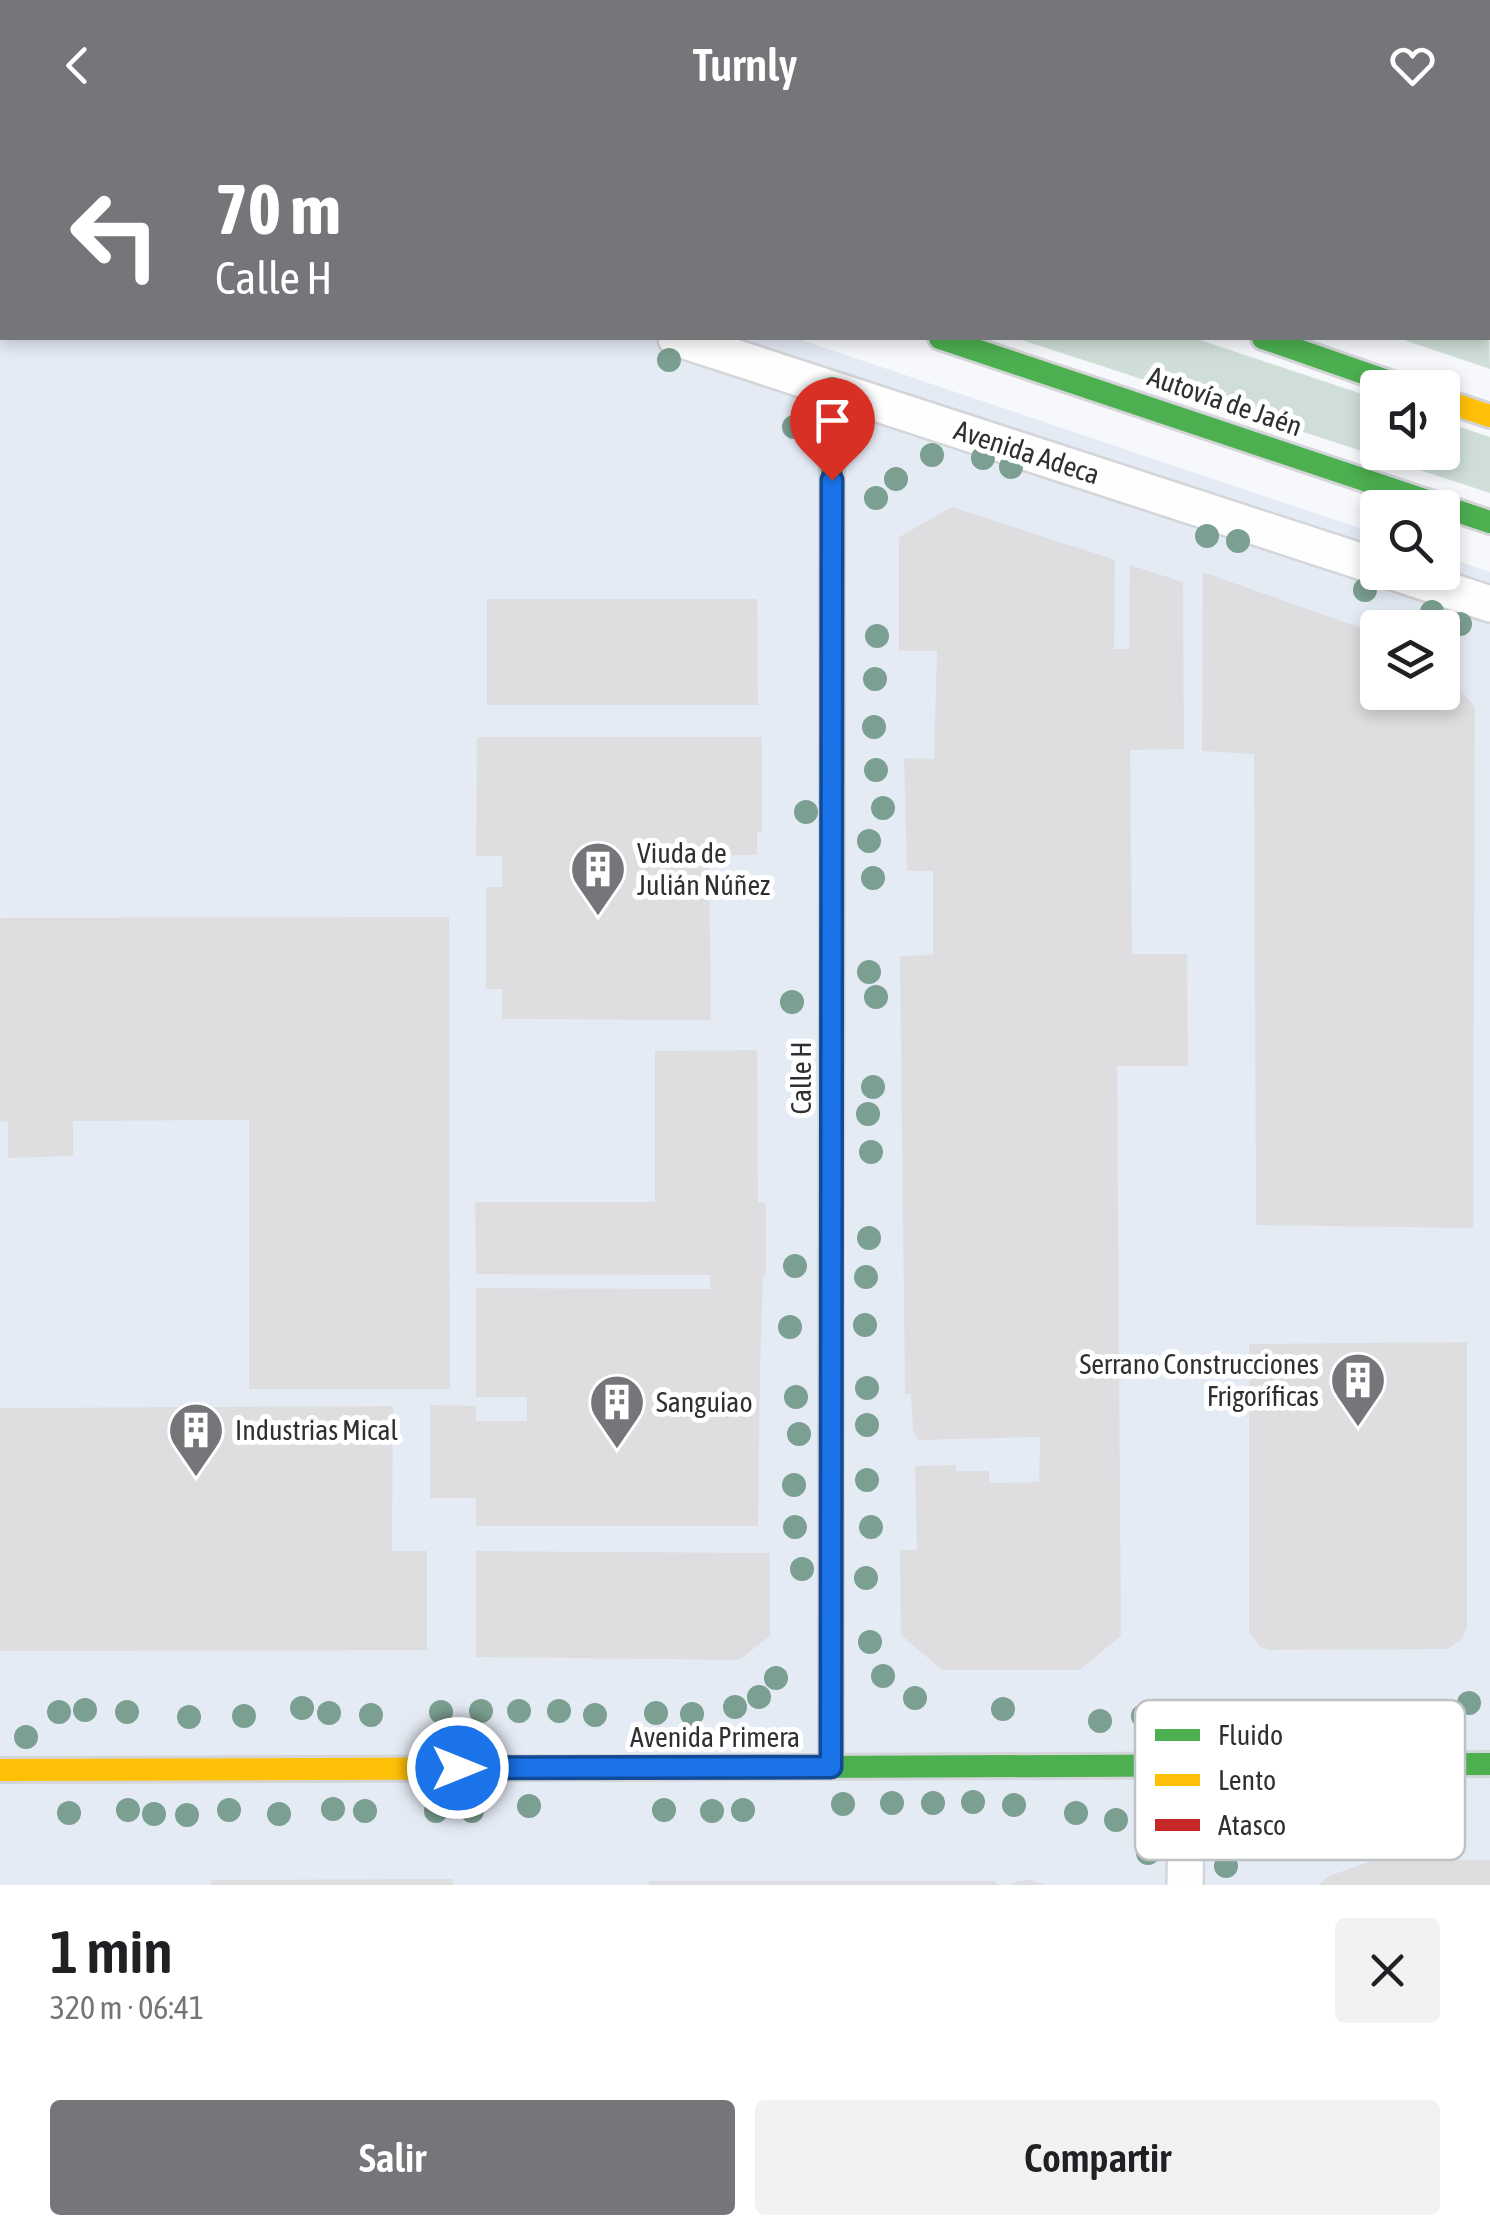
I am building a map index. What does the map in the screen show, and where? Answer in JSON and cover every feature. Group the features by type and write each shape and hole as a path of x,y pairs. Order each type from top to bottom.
{"main road":[{"name":"Autovía de Jaén","path":"946,340 1490,522"},
{"path":"1269,340 1360,372"},
{"name":"Calle H","path":"831,1767 832,388"},
{"path":"1460,406 1490,416"},
{"name":"Avenida Primera","path":"0,1770 1135,1764"}],"street":[{"name":"Avenida Adeca","path":"682,340 1360,562"},
{"path":"1448,590 1490,604"},
{"path":"1185,1860 1185,1885"}],"shaded area":[{"path":"0,340 801,340 1360,528 1360,590 1460,590 1460,562 1490,572 1490,1885 0,1885"},
{"path":"1022,340 1200,340 1360,393 1360,450"},
{"path":"1404,340 1489,340 1490,369"},
{"path":"1460,427 1490,437 1490,493 1420,470 1460,470"}],"building":[{"path":"952,507 1115,560 1114,649 1129,649 1130,565 1183,582 1184,749 1130,750 1132,954 1187,954 1188,1066 1117,1066 1121,1636 1079,1670 942,1670 901,1635 900,1550 917,1550 915,1466 956,1465 956,1471 989,1471 989,1483 1039,1482 1040,1437 918,1440 913,1431 911,1394 905,1394 900,956 933,955 933,871 907,871 904,758 934,759 937,651 899,651 899,537"},
{"path":"1203,572 1360,628 1360,710 1460,710 1460,690 1475,707 1473,1228 1256,1225 1254,754 1202,751"},
{"path":"487,599 757,599 758,705 487,705"},
{"path":"477,737 762,737 762,832 757,832 757,855 709,855 711,1020 502,1019 502,989 486,989 486,887 502,887 502,856 476,856"},
{"path":"449,917 450,1389 249,1389 249,1120 73,1121 73,1156 8,1158 8,1121 0,1122 0,918"},
{"path":"757,1050 758,1202 766,1203 758,1526 476,1526 476,1498 430,1498 430,1405 476,1406 476,1421 527,1421 527,1397 476,1397 476,1288 710,1289 710,1275 476,1274 475,1202 655,1202 655,1051"},
{"name":"Serrano Construcciones Frigoríficas","path":"1467,1342 1467,1627 1463,1638 1448,1649 1260,1647 1249,1632 1249,1344"},
{"name":"Industrias Mical","path":"393,1406 392,1551 427,1551 427,1650 0,1651 0,1408"},
{"path":"476,1551 770,1553 770,1636 739,1660 476,1657"},
{"path":"1490,1860 1490,1885 1318,1885 1329,1876 1371,1861"},
{"path":"453,1879 453,1885 211,1885 211,1880"},
{"path":"649,1881 995,1881 999,1885 649,1885"},
{"path":"1018,1881 1045,1885 1009,1885"}],"traffic: fast":[{"path":"946,340 1490,522"},
{"path":"1269,340 1360,372"},
{"path":"832,388 832,857"},
{"path":"1465,1764 1490,1764"},
{"path":"599,1768 1135,1766"}],"traffic: slow":[{"path":"1460,406 1490,416"},
{"path":"831,1257 831,1767"},
{"path":"0,1770 599,1768"}],"traffic: jam":[{"path":"831,1257 832,857"}],"place":[{"name":"Viuda de Julián Núñez","path":"598,918"},
{"name":"Serrano Construcciones Frigoríficas","path":"1358,1429"},
{"name":"Sanguiao","path":"617,1451"},
{"name":"Industrias Mical","path":"196,1479"}],"route":[{"path":"458,1768 831,1767 832,480"}]}
